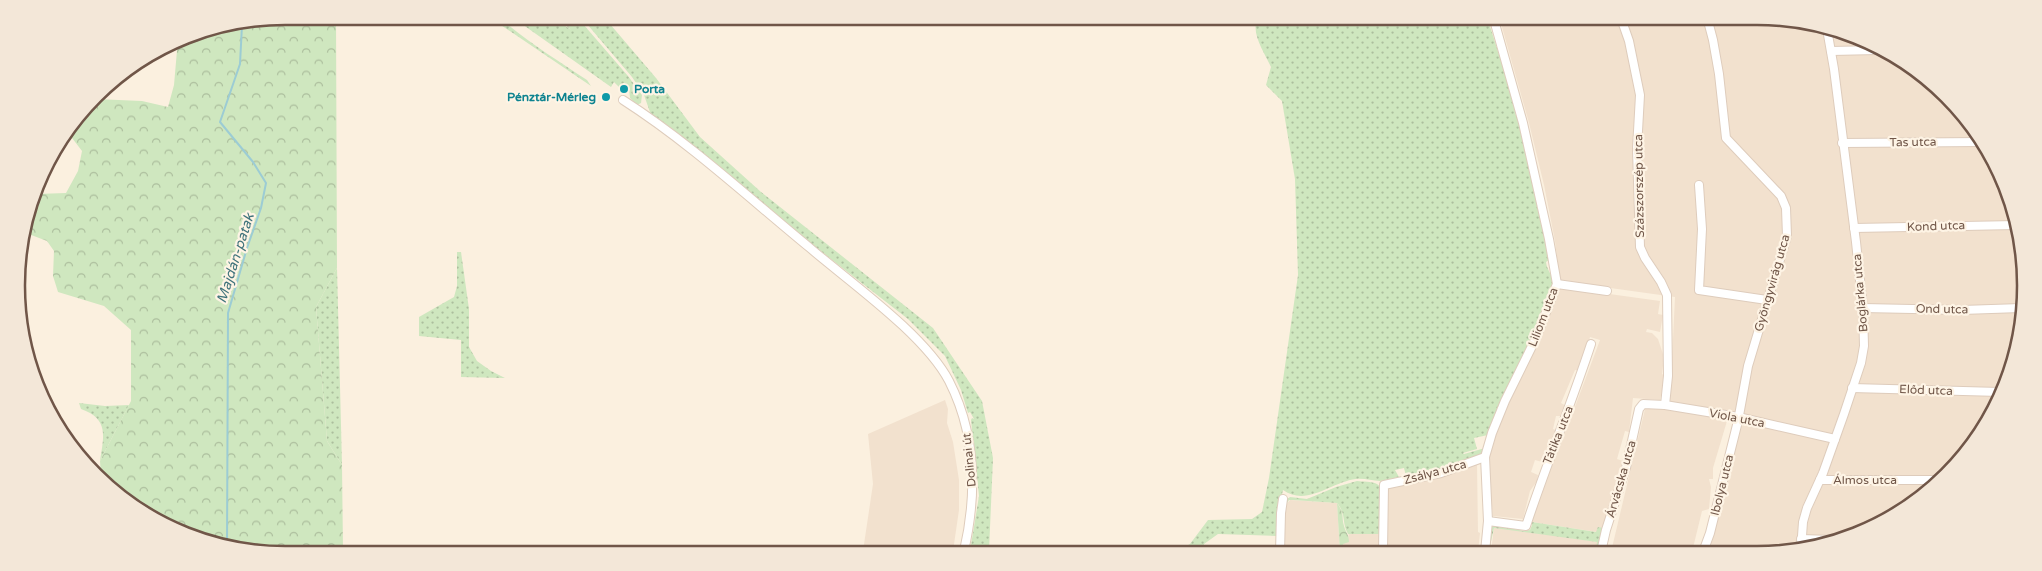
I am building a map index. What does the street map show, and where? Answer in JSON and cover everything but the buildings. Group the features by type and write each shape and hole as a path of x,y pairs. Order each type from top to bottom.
{"street":[{"name":"Liliom utca","path":"1486,546 1488,521 1485,457 1504,401 1536,338 1557,284 1523,122 1495,25"},
{"name":"Százszorszép utca","path":"1623,25 1629,42 1640,95 1637,149 1640,247 1667,295 1668,376 1665,405"},
{"name":"Gyöngyvirág utca","path":"1709,25 1719,74 1726,138 1781,196 1786,208 1787,236 1748,366 1738,417"},
{"name":"Boglárka utca","path":"1801,542 1807,508 1820,480 1864,352 1863,308 1854,228 1828,35"},
{"path":"1831,51 1868,50"},
{"name":"Dolinai út","path":"623,100 644,113 692,150 888,314 918,341 937,363 948,379 964,417 969,443 974,483 972,510 965,546"},
{"name":"Tas utca","path":"1842,143 1974,142"},
{"path":"1698,186 1702,229 1699,290 1768,300"},
{"name":"Kond utca","path":"1854,228 2010,225"},
{"path":"1557,284 1607,291"},
{"name":"Ond utca","path":"1863,308 1962,310 2016,308"},
{"name":"Tátika utca","path":"1488,521 1526,526 1544,470 1570,405 1591,344"},
{"name":"Előd utca","path":"1852,388 1994,392"},
{"name":"Viola utca","path":"1640,406 1646,404 1665,405 1738,417 1834,439"},
{"name":"Árvácska utca","path":"1602,546 1626,468 1640,406"},
{"name":"Ibolya utca","path":"1705,546 1710,533 1738,417"},
{"name":"Zsálya utca","path":"1383,546 1384,484 1441,473 1485,457"},
{"name":"Álmos utca","path":"1820,480 1929,480"},
{"path":"1280,546 1283,499"},
{"path":"1801,539 1814,539"}],"shaded area":[{"path":"1501,25 1756,25 1791,27 1824,34 1856,45 1887,60 1915,79 1941,101 1963,127 1982,155 2003,202 2015,251 2017,286 2015,320 2008,353 1990,401 1963,444 1941,470 1915,492 1887,511 1856,526 1824,537 1791,544 1704,546 1743,415 1670,403 1675,297 1560,281 1555,241 1529,123"},
{"path":"1559,287 1660,301 1658,314 1663,315 1660,332 1647,329 1646,332 1652,333 1658,339 1664,357 1662,374 1665,376 1660,400 1633,398 1629,432 1625,431 1617,459 1623,461 1614,489 1616,491 1603,528 1597,532 1532,522 1551,462 1567,428 1600,340 1590,337 1580,371 1575,370 1561,403 1568,407 1564,416 1556,416 1553,429 1558,431 1552,445 1542,462 1535,460 1531,472 1538,475 1537,481 1530,491 1523,519 1493,516 1490,485 1490,447 1512,390 1528,363"},
{"path":"945,400 948,409 947,423 953,442 959,480 959,510 954,546 864,546 873,484 868,434"},
{"path":"1646,405 1673,411 1725,417 1727,421 1713,468 1713,479 1709,479 1711,487 1709,509 1702,511 1693,546 1612,546"},
{"path":"1477,463 1478,532 1480,533 1479,546 1387,546 1388,488"},
{"path":"1290,500 1337,503 1340,546 1285,546 1285,506"},
{"path":"1494,527 1598,542 1597,546 1492,546"},
{"path":"1382,534 1381,546 1343,546 1349,535"}],"green space":[{"path":"336,25 337,268 316,307 327,441 342,465 343,546 251,544 202,532 155,511 127,492 101,470 100,461 131,401 131,330 104,306 58,292 53,276 54,251 47,241 30,235 42,194 66,193 78,171 82,151 72,137 101,101 103,99 142,101 168,107 174,85 177,49 202,39 251,27"},
{"path":"501,25 508,25 587,80 591,86"},
{"path":"523,25 564,25 571,30 566,25 584,25 642,95 641,103 637,105 630,98 629,89 624,83 619,87 614,82 611,87"},
{"path":"588,25 611,25 656,78 700,137 761,192 933,328 982,401 993,458 989,546 971,546 979,496 971,420 972,418 974,419 970,412 968,413 961,390 945,356 908,319 651,115 644,95 632,77"},
{"path":"1490,25 1517,111 1515,114 1518,116 1546,239 1549,260 1546,262 1554,284 1534,336 1506,390 1488,435 1474,438 1477,449 1463,453 1485,448 1484,453 1442,467 1441,470 1406,476 1404,468 1395,470 1399,477 1380,481 1356,479 1310,495 1292,495 1283,490 1276,536 1218,534 1204,544 1204,546 1186,546 1190,544 1208,520 1252,519 1262,512 1269,478 1298,275 1295,179 1282,101 1266,85 1271,67 1257,38 1256,26"},
{"path":"457,252 461,252 469,309 469,347 477,361 505,378 461,377 461,340 419,336 419,317 454,297 457,286"},
{"path":"337,268 342,465 327,441 316,307"},
{"path":"79,403 105,406 129,405 100,461 103,436 100,423 90,413 81,409"},
{"path":"1357,481 1375,483 1380,487 1383,499 1382,534 1348,534 1342,511 1337,503 1289,500 1285,506 1285,501 1290,497 1307,499"},
{"path":"1337,503 1342,512 1349,540 1349,542 1340,546"},
{"path":"1534,511 1536,511 1532,522 1596,532 1598,527 1603,528 1599,546 1596,546 1597,542 1494,528 1490,546 1492,527 1494,525 1524,531 1530,530 1532,525 1530,522"}],"waterway":[{"name":"Majdán-patak","path":"227,539 228,313 261,208 266,183 253,162 220,122 240,64 242,29"}],"place":[{"name":"Porta","path":"624,89"},
{"name":"Pénztár-Mérleg","path":"606,97"}]}
